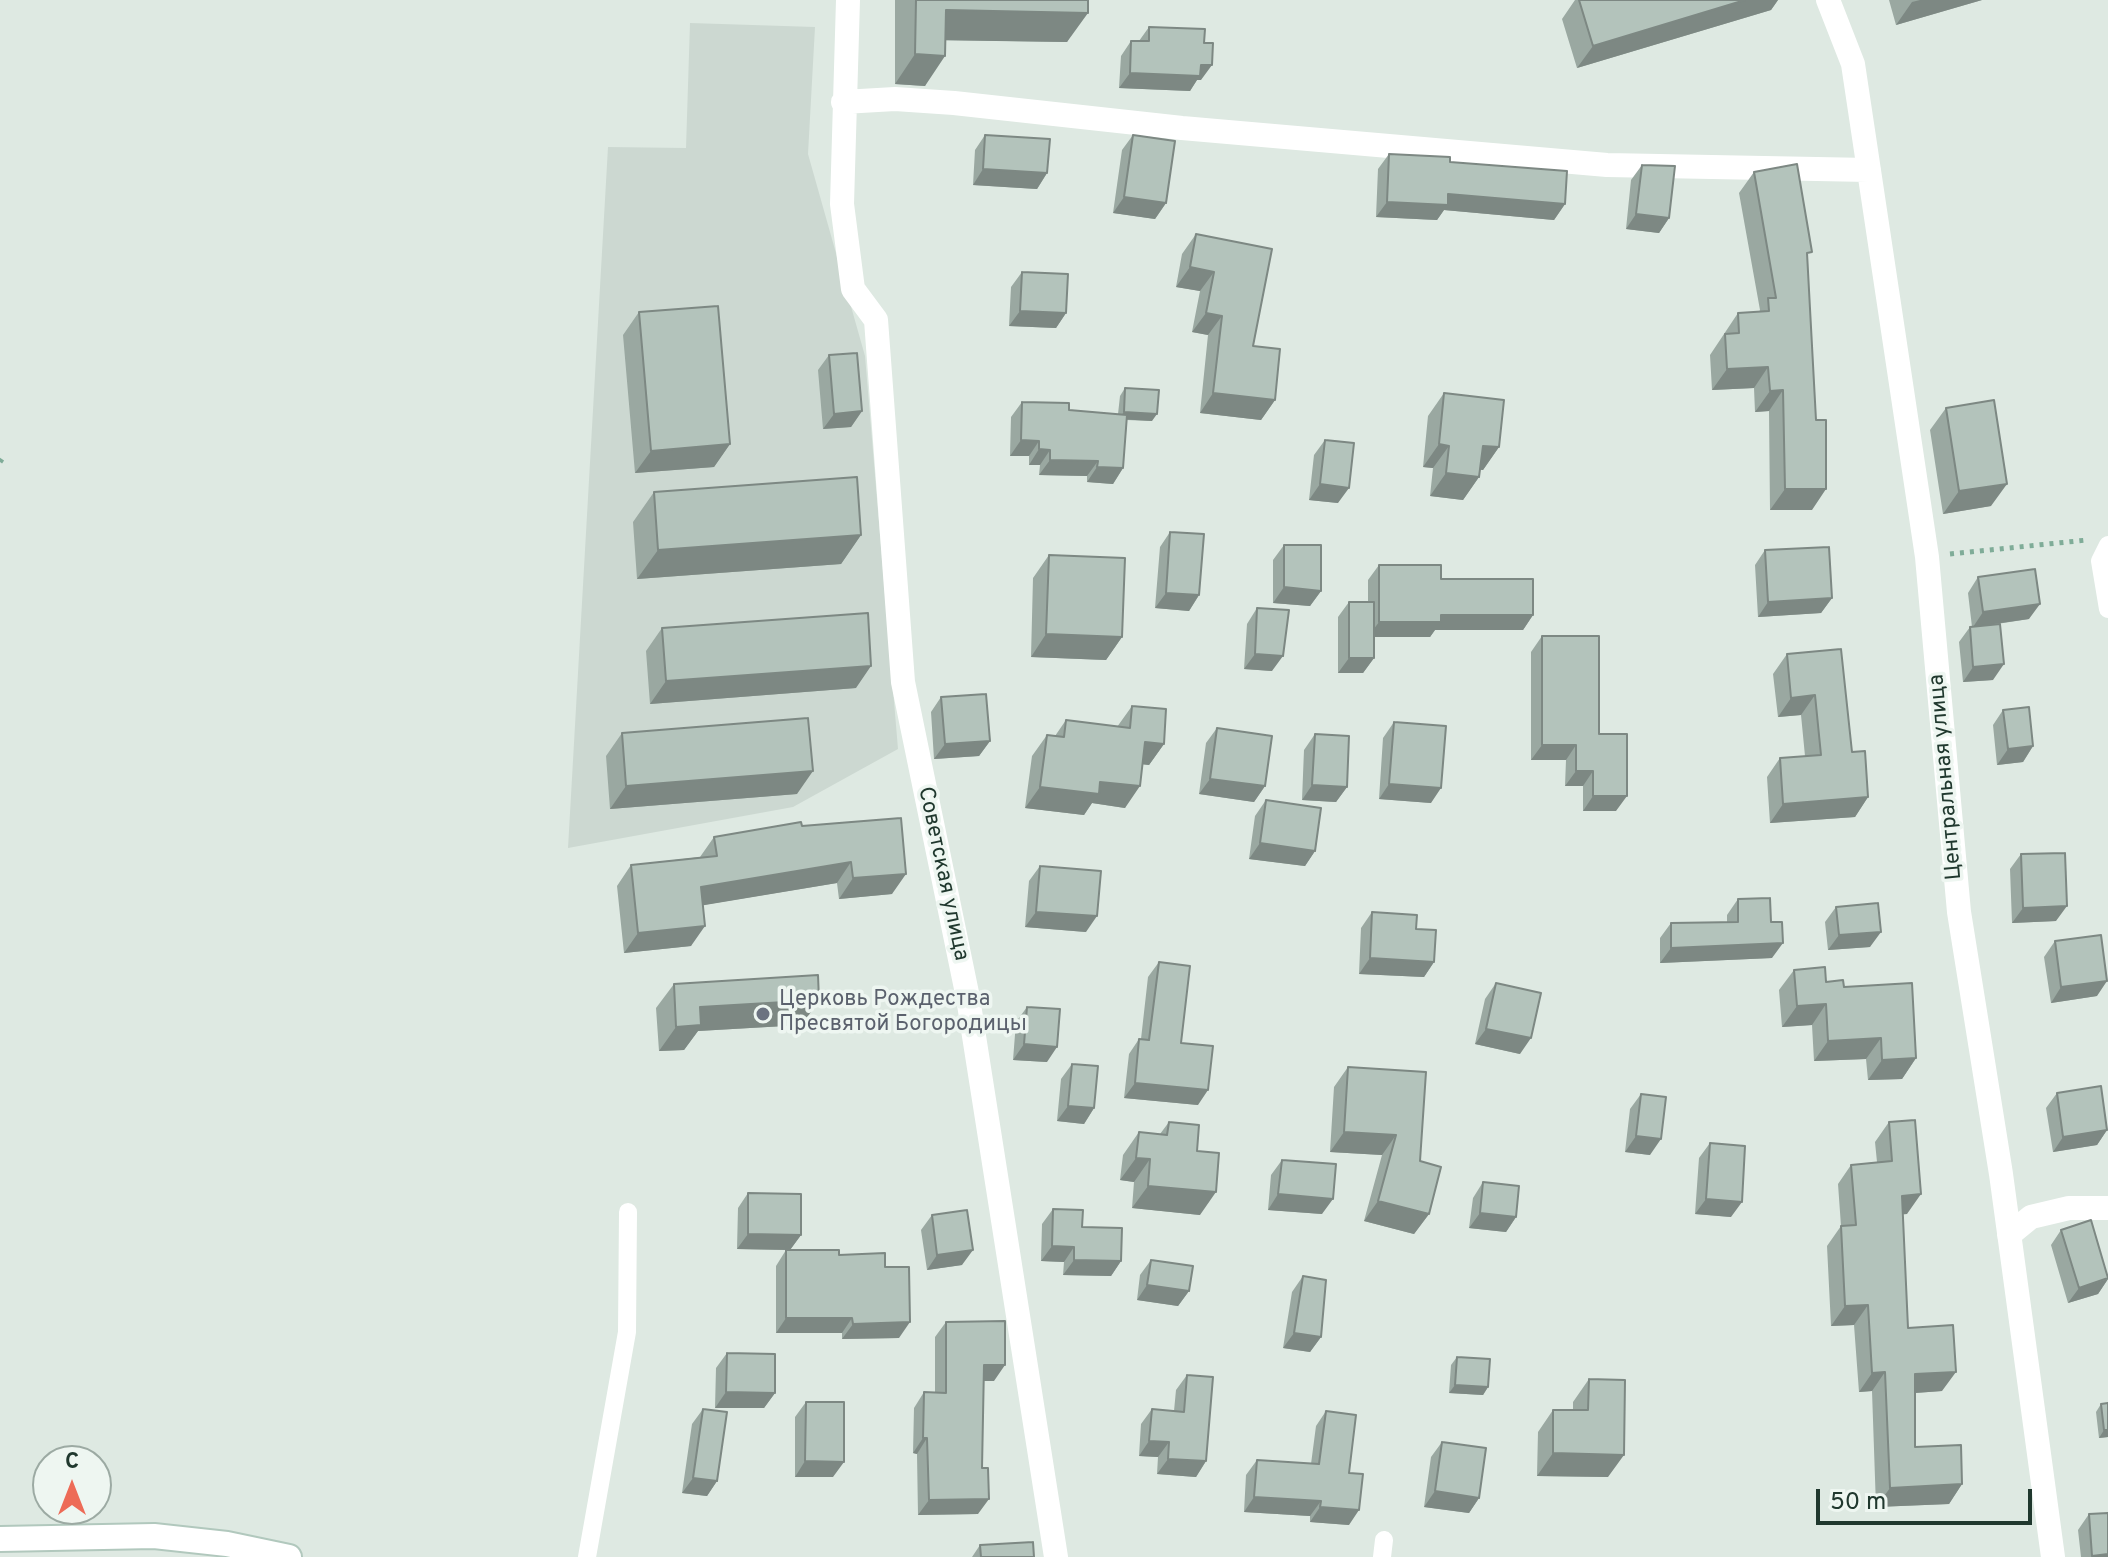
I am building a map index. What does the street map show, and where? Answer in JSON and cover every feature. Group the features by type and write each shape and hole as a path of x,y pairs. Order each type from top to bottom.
{"street":[{"path":"848,0 843,102 895,99 954,103 1182,128 1607,165 1869,170"},
{"name":"Центральная улица","path":"1828,0 1853,64 1927,557 1959,912 2009,1235 2053,1557"},
{"name":"Советская улица","path":"843,102 842,204 853,289 876,320 903,682 968,998 1056,1557"},
{"path":"2009,1235 2031,1217 2069,1208 2108,1208"},
{"path":"0,1539 154,1536 227,1544 289,1557"}],"lane":[{"path":"2101,542 2100,561 2108,609"},
{"path":"587,1557 627,1332 628,1212"}],"path":[{"path":"1927,557 2101,542"}],"shaded area":[{"path":"690,23 815,27 808,154 865,356 898,749 793,807 568,848 608,147 686,148"}],"building":[{"path":"916,0 1088,0 1088,13 946,10 945,56 915,54"},
{"path":"1579,0 1745,0 1593,46"},
{"path":"1149,27 1205,29 1204,43 1213,43 1212,65 1201,65 1200,76 1130,73 1131,41 1149,41"},
{"path":"985,135 1050,139 1047,173 983,169"},
{"path":"1133,135 1175,141 1166,203 1124,197"},
{"path":"1389,154 1450,157 1450,162 1567,171 1565,204 1448,194 1448,205 1387,202"},
{"path":"1797,164 1812,252 1807,253 1816,420 1826,420 1826,489 1785,489 1783,390 1770,391 1768,367 1727,369 1725,334 1739,333 1738,313 1769,311 1768,298 1776,298 1754,172"},
{"path":"1642,165 1675,166 1669,218 1636,214"},
{"path":"1196,234 1272,249 1253,346 1280,349 1275,400 1213,393 1222,316 1206,313 1214,272 1190,267"},
{"path":"1022,272 1068,274 1066,313 1020,311"},
{"path":"718,306 730,444 651,451 639,312"},
{"path":"857,353 862,411 834,414 829,355"},
{"path":"1125,388 1159,390 1157,414 1124,412"},
{"path":"1444,393 1504,400 1499,447 1483,446 1479,477 1446,473 1449,446 1439,444"},
{"path":"1994,400 2007,484 1959,491 1946,408"},
{"path":"1022,402 1069,403 1069,410 1127,415 1123,468 1097,467 1098,461 1050,460 1050,450 1039,449 1039,441 1021,440"},
{"path":"1325,440 1354,443 1349,488 1320,484"},
{"path":"857,477 861,535 658,550 654,492"},
{"path":"1170,532 1204,534 1199,595 1166,593"},
{"path":"1284,545 1321,545 1321,591 1284,587"},
{"path":"1829,547 1832,598 1768,602 1765,550"},
{"path":"1049,555 1125,558 1122,637 1046,634"},
{"path":"1379,565 1441,565 1441,579 1533,579 1533,615 1441,615 1441,622 1379,622"},
{"path":"2035,569 2040,604 1983,612 1978,577"},
{"path":"1349,602 1374,602 1374,658 1349,658"},
{"path":"1257,608 1289,610 1283,656 1255,654"},
{"path":"868,613 871,666 666,681 662,628"},
{"path":"2000,624 2004,664 1973,667 1970,627"},
{"path":"1542,636 1599,636 1599,734 1627,734 1627,796 1593,796 1593,771 1576,771 1576,745 1542,745"},
{"path":"1841,649 1852,752 1865,751 1868,797 1783,804 1780,758 1821,755 1815,695 1791,698 1787,654"},
{"path":"986,694 990,741 945,744 941,697"},
{"path":"1132,706 1166,709 1164,744 1145,742 1140,786 1100,782 1099,794 1040,787 1047,735 1064,737 1066,720 1130,728"},
{"path":"2029,707 2033,746 2008,749 2003,710"},
{"path":"808,718 813,771 626,786 622,733"},
{"path":"1394,722 1446,726 1441,788 1389,784"},
{"path":"1217,728 1272,736 1265,786 1210,779"},
{"path":"1315,734 1349,736 1347,787 1312,785"},
{"path":"1266,800 1321,808 1315,851 1260,843"},
{"path":"901,818 906,874 853,878 851,862 701,887 705,926 638,933 631,865 717,856 714,837 801,822 802,826"},
{"path":"2065,853 2067,906 2023,908 2021,854"},
{"path":"1040,866 1101,871 1097,916 1036,912"},
{"path":"1770,898 1771,922 1782,922 1783,943 1671,948 1671,923 1738,922 1738,899"},
{"path":"1878,903 1881,932 1839,935 1836,907"},
{"path":"1372,912 1417,915 1416,929 1436,930 1434,962 1370,958"},
{"path":"2101,935 2107,981 2061,987 2055,941"},
{"path":"1159,962 1190,966 1181,1043 1213,1046 1208,1090 1135,1083 1139,1039 1149,1040"},
{"path":"1825,967 1826,982 1843,980 1844,987 1912,983 1916,1058 1882,1060 1881,1038 1828,1041 1826,1004 1797,1006 1794,970"},
{"path":"818,975 819,1000 700,1007 701,1025 676,1027 674,984"},
{"path":"1496,983 1541,993 1531,1038 1486,1029"},
{"path":"1027,1007 1060,1009 1057,1047 1024,1044"},
{"path":"1072,1064 1098,1066 1094,1108 1068,1106"},
{"path":"1348,1067 1426,1072 1420,1161 1441,1167 1429,1214 1378,1201 1396,1135 1344,1132"},
{"path":"2101,1086 2107,1130 2063,1137 2057,1093"},
{"path":"1641,1094 1666,1097 1661,1139 1636,1136"},
{"path":"1915,1120 1921,1194 1902,1196 1908,1328 1953,1325 1956,1372 1915,1374 1915,1447 1961,1445 1962,1484 1890,1488 1885,1372 1872,1373 1868,1305 1845,1306 1841,1226 1856,1225 1851,1165 1892,1161 1889,1122"},
{"path":"1169,1122 1199,1125 1197,1151 1219,1153 1216,1192 1148,1186 1150,1159 1136,1158 1139,1132 1167,1135"},
{"path":"1710,1143 1745,1146 1742,1202 1706,1199"},
{"path":"1282,1160 1336,1164 1333,1199 1278,1194"},
{"path":"1483,1182 1519,1186 1516,1217 1480,1213"},
{"path":"748,1193 801,1194 801,1235 748,1234"},
{"path":"1053,1209 1083,1210 1082,1227 1122,1228 1121,1261 1074,1260 1074,1247 1052,1246"},
{"path":"967,1210 973,1250 937,1255 932,1215"},
{"path":"2091,1220 2108,1278 2079,1288 2061,1230"},
{"path":"786,1250 839,1250 839,1255 885,1253 885,1267 909,1267 910,1322 853,1324 852,1318 786,1318"},
{"path":"1151,1260 1193,1266 1189,1291 1147,1285"},
{"path":"1303,1276 1326,1280 1321,1337 1294,1333"},
{"path":"1005,1321 1005,1365 984,1365 982,1468 988,1468 989,1499 929,1500 927,1438 923,1438 924,1392 946,1393 946,1322"},
{"path":"727,1353 775,1354 775,1393 726,1392"},
{"path":"1457,1357 1490,1359 1488,1387 1455,1385"},
{"path":"1187,1375 1213,1377 1206,1461 1168,1459 1169,1442 1149,1441 1152,1409 1184,1412"},
{"path":"1589,1379 1625,1380 1624,1455 1553,1453 1553,1410 1588,1410"},
{"path":"806,1402 844,1402 844,1462 805,1461"},
{"path":"2108,1403 2108,1430 2104,1430 2101,1404"},
{"path":"703,1409 727,1412 717,1481 693,1478"},
{"path":"1326,1411 1356,1415 1349,1473 1363,1474 1359,1510 1320,1507 1321,1501 1254,1497 1257,1460 1319,1464"},
{"path":"1442,1442 1486,1448 1479,1498 1435,1491"},
{"path":"2108,1513 2108,1554 2092,1556 2089,1514"},
{"path":"1033,1542 1034,1557 981,1557 980,1545"}],"place":[{"name":"Церковь Рождества Пресвятой Богородицы","path":"763,1014"}]}
